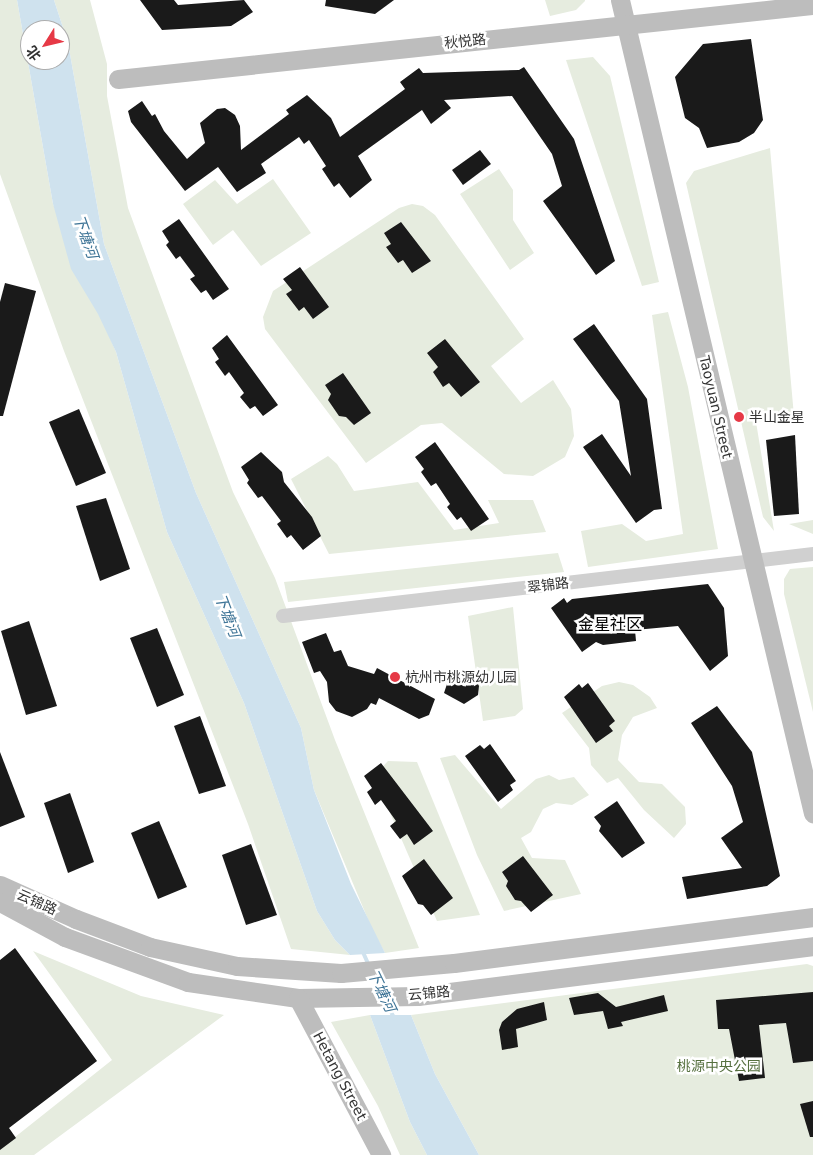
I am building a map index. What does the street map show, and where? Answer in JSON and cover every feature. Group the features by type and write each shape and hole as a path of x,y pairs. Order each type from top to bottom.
{"street":[{"name":"Taoyuan Street","path":"620,0 813,813"},
{"name":"秋悦路","path":"118,79 625,23 813,5"},
{"name":"翠锦路","path":"283,616 813,554"},
{"name":"云锦路","path":"0,885 150,948 237,966 341,973 392,969 813,917"},
{"name":"云锦路","path":"0,902 65,937 188,982 298,998 404,996 813,946"},
{"name":"Hetang Street","path":"298,998 382,1155"}],"green space":[{"path":"0,0 17,0 21,20 20,70 29,70 53,204 116,352 167,532 244,703 317,911 335,940 350,955 291,949 248,824 64,351 0,174"},
{"path":"54,0 90,0 107,64 107,96 128,208 233,492 275,578 335,740 419,948 385,953 372,929 314,790 301,728 196,493 104,244 70,54 70,20 61,20"},
{"path":"545,0 585,1 576,10 550,16"},
{"path":"593,57 610,76 659,282 642,286 566,60"},
{"path":"770,148 794,416 756,422 774,531 763,517 686,183 694,171"},
{"path":"499,169 513,190 513,220 534,253 510,270 460,194"},
{"path":"273,179 311,233 261,266 233,230 213,245 183,204 215,180 237,204"},
{"path":"412,204 423,206 435,215 524,339 491,366 521,403 553,380 571,409 574,436 565,457 533,476 504,474 442,423 421,425 366,463 265,329 263,317 273,291 399,208"},
{"path":"668,312 688,387 718,549 588,567 581,531 622,524 646,541 683,534 652,315"},
{"path":"328,456 337,464 354,491 418,482 454,530 499,523 488,500 533,500 546,532 329,554 291,479"},
{"path":"813,520 813,534 789,524"},
{"path":"558,553 564,572 288,602 284,582"},
{"path":"813,567 813,712 784,594 784,579 790,569"},
{"path":"513,607 523,709 515,716 483,721 468,616"},
{"path":"619,682 633,685 650,697 657,708 633,717 622,735 618,760 639,782 662,784 685,807 686,824 674,838 644,810 618,778 607,783 591,765 589,748 562,713 602,686"},
{"path":"455,755 501,809 536,779 549,775 559,780 574,777 589,795 572,805 556,803 543,809 531,832 521,838 532,858 565,860 581,894 504,911 477,855 440,758"},
{"path":"388,761 417,762 480,915 437,921 374,776"},
{"path":"33,951 141,996 224,1015 34,1155 0,1155 0,1149 112,1060"},
{"name":"桃源中央公园","path":"807,964 813,966 813,1155 479,1155 435,1074 411,1015"},
{"path":"370,1015 410,1122 427,1155 400,1155 378,1106 331,1022"}],"water":[{"path":"17,0 54,0 61,20 21,20"},
{"path":"70,54 104,244 196,493 301,728 314,790 351,884 385,953 350,955 335,940 317,911 244,703 167,532 116,352 98,314 71,269 53,204 29,70 70,70"},
{"path":"370,1015 411,1015 435,1074 479,1155 427,1155 410,1122"}],"building":[{"path":"140,0 174,0 178,5 244,0 253,12 231,26 162,30"},
{"path":"326,0 394,0 375,14 325,6"},
{"path":"751,39 763,120 754,133 739,142 707,148 699,128 685,118 675,77 703,44"},
{"path":"524,67 574,139 615,261 596,275 543,201 562,186 552,154 512,96 444,100 451,108 431,124 422,110 358,156 372,180 350,198 339,183 334,187 322,169 326,166 309,140 304,144 299,137 261,164 266,173 237,192 218,167 185,191 131,122 128,111 142,101 152,116 155,114 164,131 187,159 205,143 200,123 217,109 225,108 235,115 240,126 241,150 289,114 286,110 307,95 331,118 340,137 405,89 400,82 419,68 423,73 519,70"},
{"path":"480,150 491,164 463,185 452,170"},
{"path":"179,219 229,289 213,300 206,290 201,293 190,279 195,276 180,256 176,259 166,245 169,242 162,231"},
{"path":"401,222 431,261 412,273 403,260 398,263 386,247 391,244 384,233"},
{"path":"300,267 329,307 313,319 304,307 299,311 286,294 292,290 283,279"},
{"path":"5,283 36,291 3,416 0,416 0,302"},
{"path":"594,324 647,399 662,509 654,510 636,523 583,447 602,434 631,476 619,401 573,339"},
{"path":"227,335 278,405 263,416 255,406 250,409 240,397 244,393 229,372 225,376 215,362 219,359 212,348"},
{"path":"445,339 480,382 461,397 449,383 443,387 433,372 438,367 427,353"},
{"path":"343,373 371,413 354,425 346,417 339,416 328,400 331,394 325,385"},
{"path":"79,409 106,473 76,486 49,422"},
{"path":"795,435 799,514 774,516 766,440"},
{"path":"435,442 489,519 471,531 461,517 457,520 447,507 450,504 436,483 431,486 421,472 424,469 415,457"},
{"path":"261,452 282,472 284,482 312,517 321,536 303,550 291,535 287,538 277,524 281,521 262,496 258,498 247,483 249,480 241,467"},
{"path":"106,498 130,569 100,581 76,506"},
{"path":"708,584 724,608 728,656 710,671 678,626 635,630 636,641 603,645 596,642 582,652 551,608 564,598 567,603 572,599"},
{"path":"29,621 57,706 26,715 1,631"},
{"path":"157,628 184,695 157,707 130,638"},
{"path":"326,633 334,652 341,650 348,666 374,674 377,668 435,699 429,715 419,719 379,698 376,705 371,703 367,709 352,717 336,711 329,702 327,682 320,671 314,673 302,642"},
{"path":"466,673 474,677 479,686 478,695 464,704 444,693 448,681"},
{"path":"588,683 615,721 609,726 613,731 596,743 564,697 579,684 582,688"},
{"path":"717,706 752,752 780,876 767,886 687,899 682,877 742,868 721,838 743,822 732,786 691,723"},
{"path":"200,716 226,786 199,794 174,726"},
{"path":"490,744 516,781 510,785 513,790 498,802 465,756 480,745 484,749"},
{"path":"0,752 25,817 0,827"},
{"path":"381,763 433,831 414,845 407,834 400,839 390,826 396,821 381,800 375,805 367,792 372,788 364,776"},
{"path":"70,793 94,862 68,873 44,803"},
{"path":"617,801 645,843 622,858 599,831 601,826 594,817"},
{"path":"159,821 187,887 158,899 131,833"},
{"path":"251,844 277,915 246,925 222,855"},
{"path":"523,856 553,895 531,912 521,901 515,900 506,886 508,881 502,872"},
{"path":"424,859 453,898 431,915 423,905 418,904 402,876"},
{"path":"15,948 97,1061 9,1128 16,1138 0,1150 0,960"},
{"path":"813,992 813,1061 793,1063 786,1023 759,1025 765,1078 739,1081 729,1029 718,1029 716,1000"},
{"path":"598,993 616,1007 664,995 668,1011 621,1022 623,1026 608,1029 603,1011 574,1015 569,998"},
{"path":"544,1002 547,1020 516,1029 518,1047 502,1050 499,1030 502,1022 517,1009"},
{"path":"813,1101 813,1137 810,1137 800,1104"}],"waterway":[{"name":"下塘河","path":"362,950 369,966"},
{"name":"下塘河","path":"375,977 381,991"},
{"name":"下塘河","path":"386,1002 394,1018"}],"place":[{"name":"半山金星","path":"739,417"},
{"name":"杭州市桃源幼儿园","path":"395,677"}],"district":[{"name":"金星社区","path":"610,625"}]}
